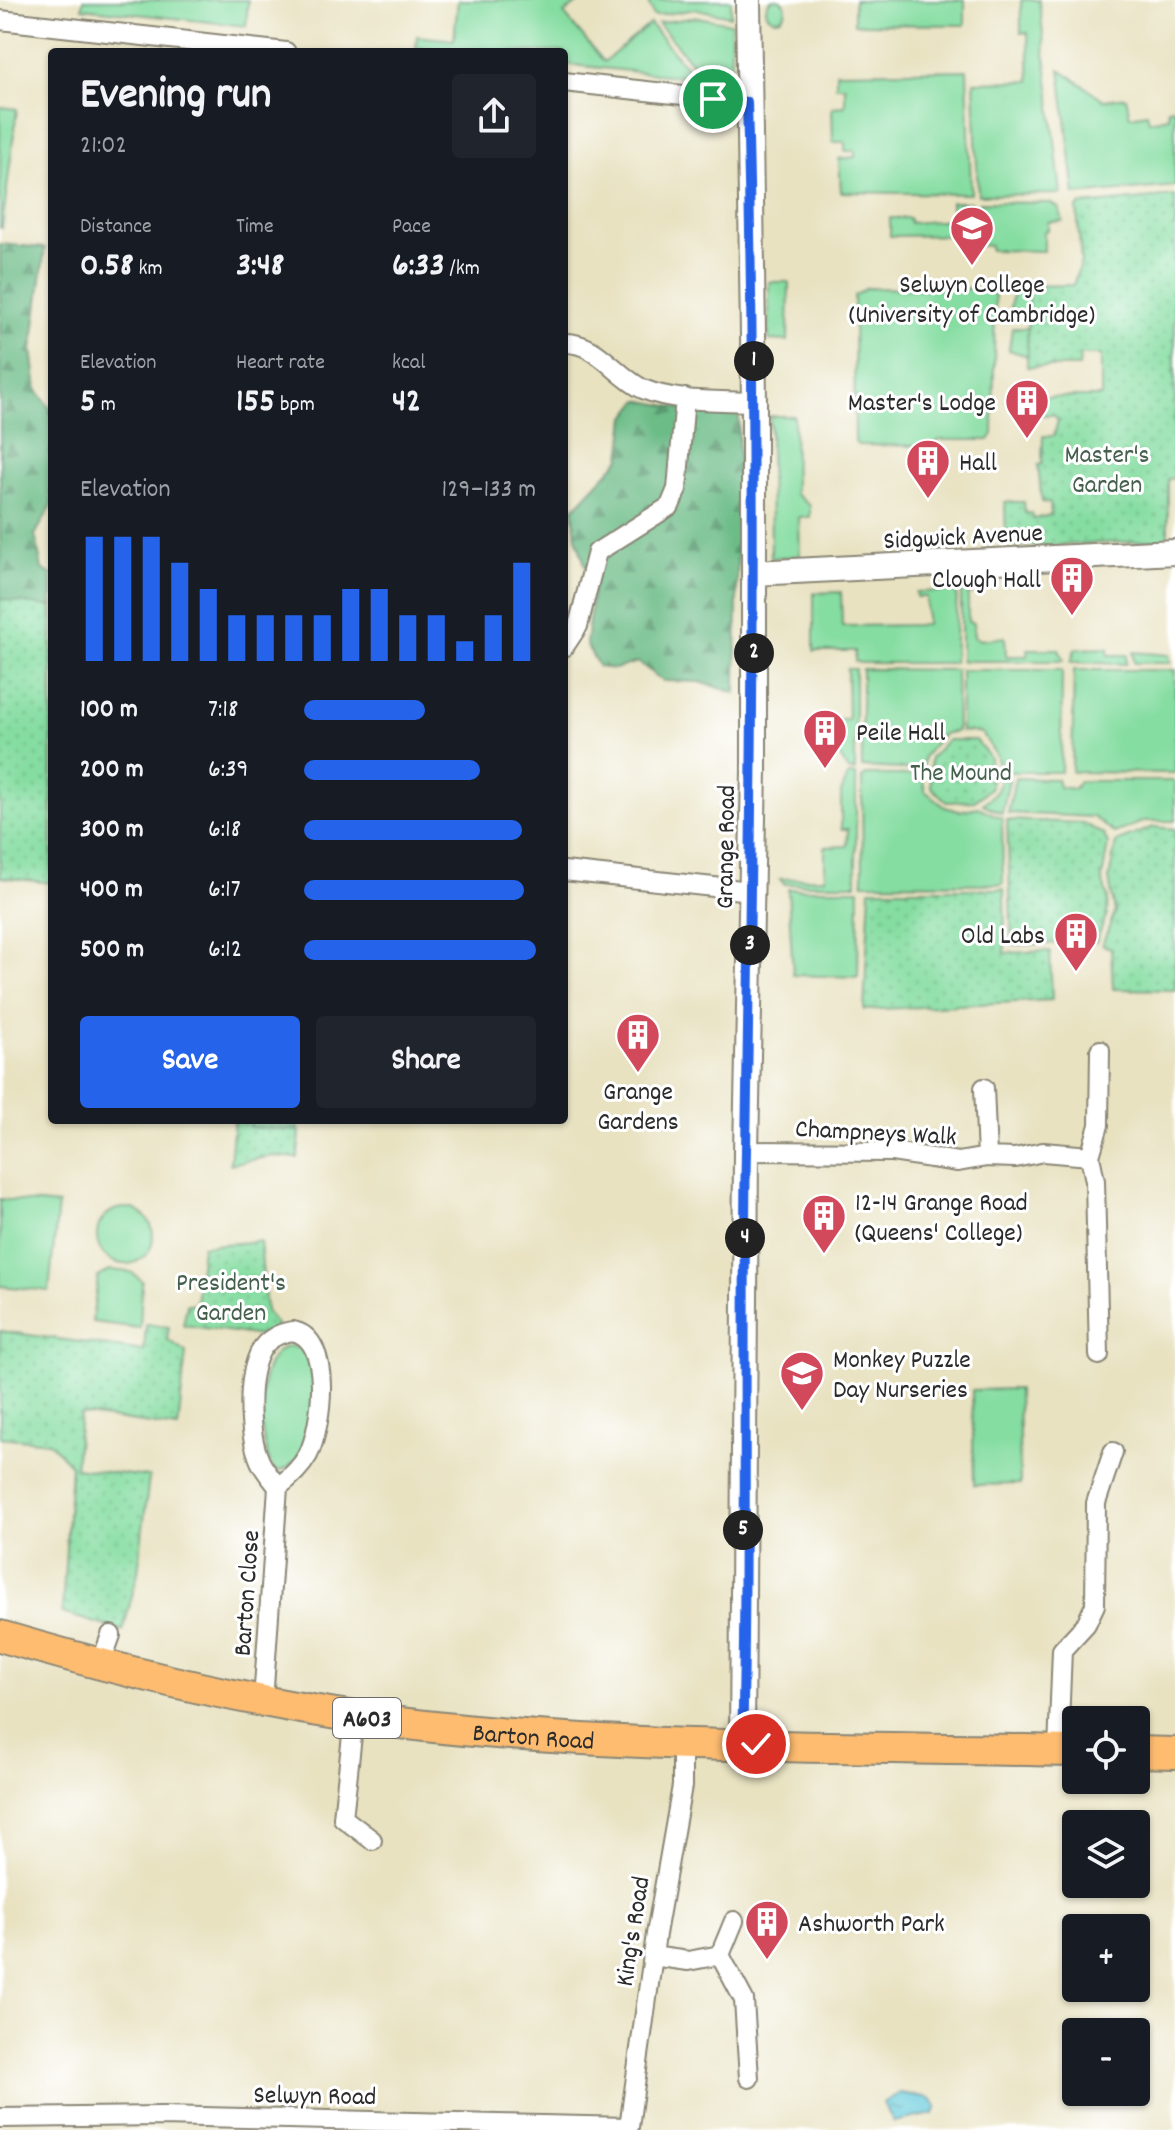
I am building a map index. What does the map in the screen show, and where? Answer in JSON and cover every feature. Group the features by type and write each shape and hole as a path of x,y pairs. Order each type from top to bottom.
{"main road":[{"name":"Barton Road","path":"0,1636 100,1666 263,1701 354,1717 487,1733 682,1743 1062,1750"},
{"path":"1150,1752 1175,1753"}],"street":[{"name":"Grange Road","path":"742,1744 754,573 748,0"},
{"path":"0,20 250,48"},
{"path":"568,82 747,102"},
{"path":"568,343 575,342 606,359 642,389 685,398 754,402"},
{"path":"568,641 578,626 597,552 670,506 677,489 685,398"},
{"name":"Sidgwick Avenue","path":"754,573 1175,552"},
{"path":"568,871 751,891"},
{"path":"1099,1355 1095,1181 1090,1156 1100,1113 1100,1050"},
{"path":"984,1088 987,1157"},
{"name":"Champneys Walk","path":"746,1151 892,1152 958,1162 987,1157 1015,1158 1043,1152 1090,1156"},
{"path":"292,1331 310,1338 318,1350 321,1375 310,1452 296,1473 278,1487 260,1460 252,1414 254,1376 261,1350 271,1339 292,1331"},
{"path":"1065,1706 1062,1650 1086,1624 1095,1605 1096,1503 1113,1452"},
{"name":"Barton Close","path":"263,1701 278,1487"},
{"path":"100,1666 111,1635"},
{"path":"354,1717 343,1818 372,1840"},
{"name":"King's Road","path":"629,2127 652,1956 682,1786 682,1743"},
{"path":"720,1955 734,1921"},
{"path":"652,1956 688,1961 720,1955"},
{"path":"720,1955 744,2000 749,2078"},
{"name":"Selwyn Road","path":"0,2118 177,2116 629,2127"}],"green space":[{"path":"772,-1 780,-1 786,9 780,19 772,19 766,13 766,5"},
{"path":"83,0 248,0 246,26 82,8"},
{"path":"458,0 582,0 564,14 604,62 650,24 695,78 568,64 568,48 416,48 417,36 454,40"},
{"path":"647,0 731,0 731,16 696,9 654,16"},
{"path":"854,0 965,0 965,25 854,24"},
{"path":"1021,0 1039,0 1061,194 978,195 974,82 1030,81 1028,33 1021,33"},
{"path":"697,17 731,23 731,82 705,79 658,23"},
{"path":"1060,69 1104,100 1126,97 1130,116 1147,113 1149,121 1169,117 1168,109 1175,108 1175,186 1075,195"},
{"path":"967,70 971,194 841,192 839,159 855,157 855,151 845,151 845,142 833,142 832,107 845,106 845,86 836,86 836,72"},
{"path":"0,107 17,109 2,228 0,228"},
{"name":"Master's Garden","path":"1175,196 1175,478 1168,479 1168,540 1013,547 1006,537 1005,502 1024,502 1025,513 1032,513 1033,519 1051,515 1050,503 1042,502 1038,465 1042,464 1043,436 1054,436 1058,420 1054,415 1027,414 1027,397 1101,397 1101,355 1080,355 1079,367 1027,367 1028,286 1073,285 1081,262 1077,208 1081,205"},
{"path":"951,202 971,202 971,235 890,236 890,218 909,218 910,223 951,220"},
{"path":"979,202 1050,203 1059,208 1063,221 1048,222 1048,230 1044,231 1044,251 990,250 990,246 979,245"},
{"path":"0,244 45,248 32,349 37,390 48,405 48,512 35,535 42,569 48,573 48,757 0,799"},
{"path":"769,282 789,282 788,341 769,340"},
{"path":"867,288 989,289 995,296 993,434 989,440 939,440 934,446 858,445 855,442 854,296"},
{"path":"1028,290 1028,318 1009,315 1013,291"},
{"path":"1012,328 1028,328 1027,356 1009,350"},
{"path":"639,400 695,411 719,406 739,410 736,693 700,682 663,681 638,662 615,669 599,667 586,644 593,589 576,537 573,509 621,458 626,417"},
{"path":"770,416 794,416 795,494 810,506 810,517 799,517 800,556 771,558"},
{"path":"973,590 973,594 968,595 968,622 973,623 974,637 980,640 1005,637 1006,656 1027,656 1028,649 1059,649 1064,661 961,661 961,591"},
{"path":"957,591 954,663 860,663 855,661 855,651 814,651 814,593 841,592 842,626 926,625 926,597 916,597 916,592"},
{"path":"0,599 48,606 48,883 0,877"},
{"path":"1108,648 1108,655 1127,655 1126,664 1071,662 1075,649"},
{"path":"1133,652 1169,655 1171,663 1134,663"},
{"path":"847,669 855,669 855,771 848,770 839,755 839,720 848,720"},
{"path":"862,669 956,670 957,731 943,734 924,756 922,770 862,767"},
{"path":"961,670 1062,670 1061,772 1000,772 997,757 982,733 961,731"},
{"path":"1074,670 1175,670 1175,773 1072,772"},
{"name":"The Mound","path":"947,740 976,740 990,758 991,787 975,801 947,802 931,787 930,758"},
{"path":"848,775 856,775 856,884 784,884 780,879 825,878 825,847 847,846 848,829 841,829 841,793"},
{"path":"866,775 922,775 925,791 945,807 959,811 978,807 1002,818 1003,884 863,883 862,778"},
{"path":"1001,777 1009,780 1002,813 983,804 997,791"},
{"path":"1015,778 1057,779 1059,787 1074,789 1079,781 1175,781 1175,821 1145,821 1114,833 1093,817 1008,813"},
{"path":"1007,820 1083,823 1104,835 1108,844 1102,879 1108,898 1107,914 1096,942 1012,945"},
{"path":"1154,827 1175,829 1175,990 1113,989 1111,948 1102,945 1115,912 1109,879 1116,842"},
{"path":"788,889 859,889 858,977 793,975"},
{"path":"870,889 1004,889 1005,953 1050,951 1052,1000 864,1010"},
{"path":"234,1124 300,1131 298,1158 271,1156 230,1164"},
{"path":"251,1124 298,1124 297,1131 251,1127"},
{"path":"0,1199 58,1205 49,1291 0,1286"},
{"path":"125,1208 145,1216 153,1236 145,1256 125,1264 105,1256 97,1236 105,1216"},
{"name":"President's Garden","path":"260,1241 266,1311 277,1326 261,1336 183,1325 187,1304 196,1304 202,1246"},
{"path":"110,1270 131,1272 142,1281 140,1328 92,1322 98,1277"},
{"path":"146,1324 169,1327 167,1339 186,1352 178,1428 80,1414 75,1468 149,1477 138,1572 123,1631 62,1613 71,1465 49,1442 0,1437 0,1331 144,1351"},
{"path":"289,1346 304,1350 310,1357 313,1405 310,1425 296,1459 286,1468 274,1470 268,1458 261,1422 263,1382 268,1365 277,1353"},
{"path":"1018,1389 1020,1484 974,1485 972,1390"}],"water":[{"path":"900,2093 930,2098 937,2106 934,2114 894,2122 883,2103"}],"place":[{"name":"Selwyn College (University of Cambridge)","path":"972,267"},
{"name":"Master's Lodge","path":"1027,440"},
{"name":"Hall","path":"928,500"},
{"name":"Clough Hall","path":"1072,617"},
{"name":"Peile Hall","path":"825,770"},
{"name":"Old Labs","path":"1076,973"},
{"name":"Grange Gardens","path":"638,1074"},
{"name":"12-14 Grange Road (Queens' College)","path":"824,1255"},
{"name":"Monkey Puzzle Day Nurseries","path":"802,1412"},
{"name":"Ashworth Park","path":"767,1961"}],"route":[{"path":"713,99 747,102 753,309 754,770 746,1151 742,1744 756,1744"}]}
